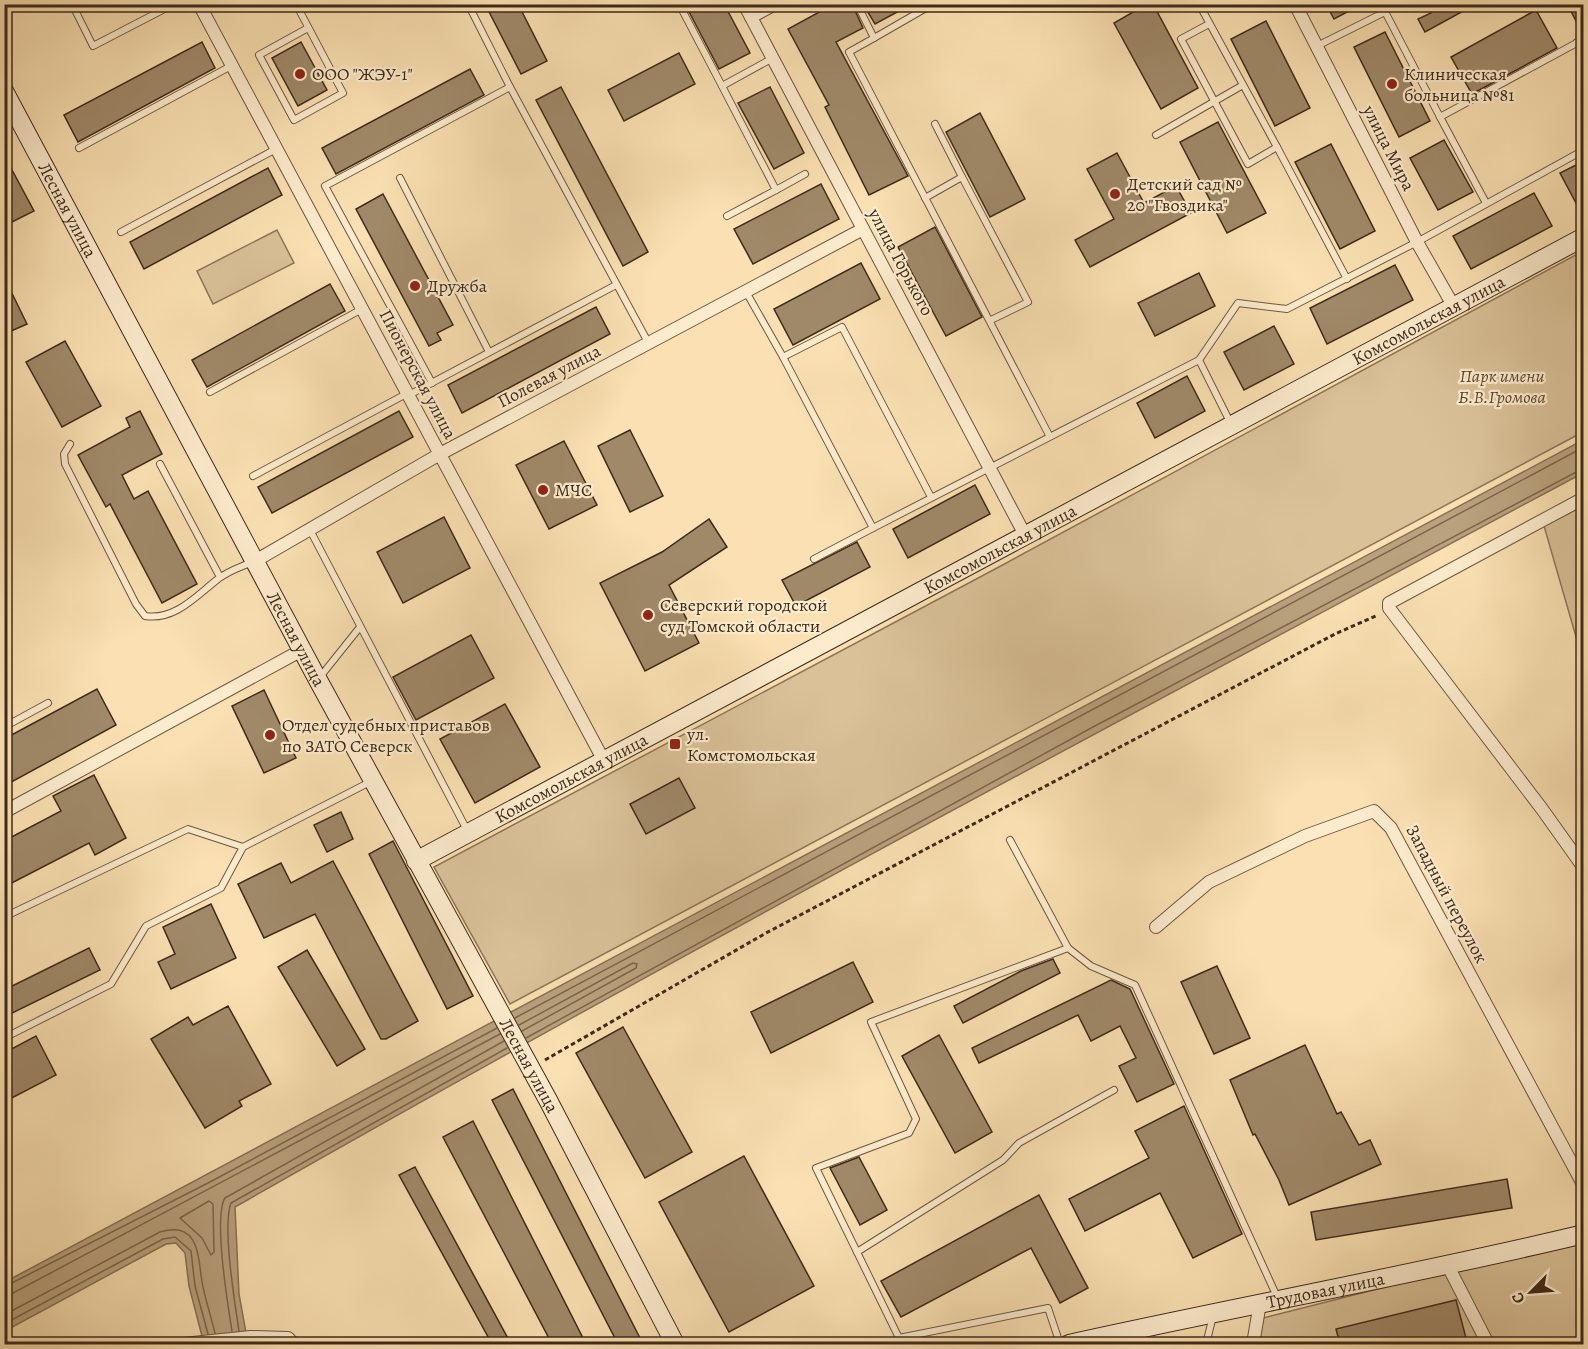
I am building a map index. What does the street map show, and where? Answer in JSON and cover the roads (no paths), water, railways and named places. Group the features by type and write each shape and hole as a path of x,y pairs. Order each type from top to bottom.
{"main road":[{"name":"Лесная улица","path":"4,91 372,781 531,1068 675,1344"},
{"name":"Комсомольская улица","path":"416,861 1230,424 1584,237"},
{"name":"Трудовая улица","path":"1069,1344 1269,1301 1448,1266 1584,1234"}],"street":[{"name":"Пионерская улица","path":"199,4 604,761"},
{"name":"улица Горького","path":"744,4 1025,536"},
{"path":"751,17 775,4"},
{"name":"улица Мира","path":"1295,4 1417,242 1454,307"},
{"name":"Полевая улица","path":"255,561 440,454 649,344 745,289 863,229"},
{"path":"1584,498 1389,603 1391,610 1584,868"},
{"path":"4,812 302,650"},
{"name":"Западный переулок","path":"1156,927 1209,882 1305,836 1374,811 1391,828 1584,1186"},
{"path":"1448,1266 1488,1344"},
{"path":"1253,1344 1269,1301"},
{"path":"183,1344 251,1337 288,1338 294,1344"}],"lane":[{"path":"72,4 93,46 174,4"},
{"path":"296,4 343,93 294,120 259,55 308,28"},
{"path":"468,4 510,87 649,344"},
{"path":"679,4 776,190"},
{"path":"857,4 874,38"},
{"path":"933,4 849,52 991,320 1049,435"},
{"path":"1199,4 1347,279"},
{"path":"1381,4 1485,203"},
{"path":"1317,46 1385,12"},
{"path":"1209,24 1181,39 1248,164 1276,147"},
{"path":"1440,117 1580,41 1584,54"},
{"path":"722,86 773,58"},
{"path":"79,148 231,66"},
{"path":"1156,135 1243,85"},
{"path":"432,382 326,186 510,87"},
{"path":"935,124 1028,302 991,320"},
{"path":"121,232 276,149"},
{"path":"814,560 931,496 1199,360 1238,303 1287,309 1417,242 1584,150"},
{"path":"727,216 805,174"},
{"path":"925,198 962,177"},
{"path":"400,178 489,352"},
{"path":"253,476 616,285"},
{"path":"745,289 873,528"},
{"path":"210,392 363,309"},
{"path":"783,357 842,327 931,496"},
{"path":"1199,360 1230,424"},
{"path":"70,444 64,453 64,464 136,604 146,616 158,618 179,609 199,597 219,577 255,561"},
{"path":"160,464 219,577"},
{"path":"310,530 468,832"},
{"path":"318,680 360,627"},
{"path":"4,727 48,703"},
{"path":"4,1038 111,984 146,926 221,888 243,846 372,781"},
{"path":"4,917 188,829 243,846"},
{"path":"1010,840 1068,948 1091,966 1135,985 1269,1301"},
{"path":"1060,1344 1048,1308 899,1338 816,1168 909,1133 916,1119 871,1022 1068,948"},
{"path":"857,1252 1003,1160 1019,1143 1114,1090"},
{"path":"1206,1344 1214,1313"}],"water":[{"path":"1583,440 1583,473 738,927 235,1207 239,1294 248,1344 204,1344 189,1286 185,1253 176,1243 166,1244 5,1331 5,1282"}],"place":[{"name":"ООО \"ЖЭУ-1\"","path":"300,74"},
{"name":"Клиническая больница №81","path":"1392,84"},
{"name":"Детский сад № 20 \"Гвоздика\"","path":"1115,194"},
{"name":"Дружба","path":"415,286"},
{"name":"МЧС","path":"543,490"},
{"name":"Северский городской суд Томской области","path":"648,615"},
{"name":"Отдел судебных приставов по ЗАТО Северск","path":"270,735"},
{"name":"ул. Комстомольская","path":"675,744"}],"park label":[{"name":"Парк имени Б.В.Громова","path":"1502,386"}]}
